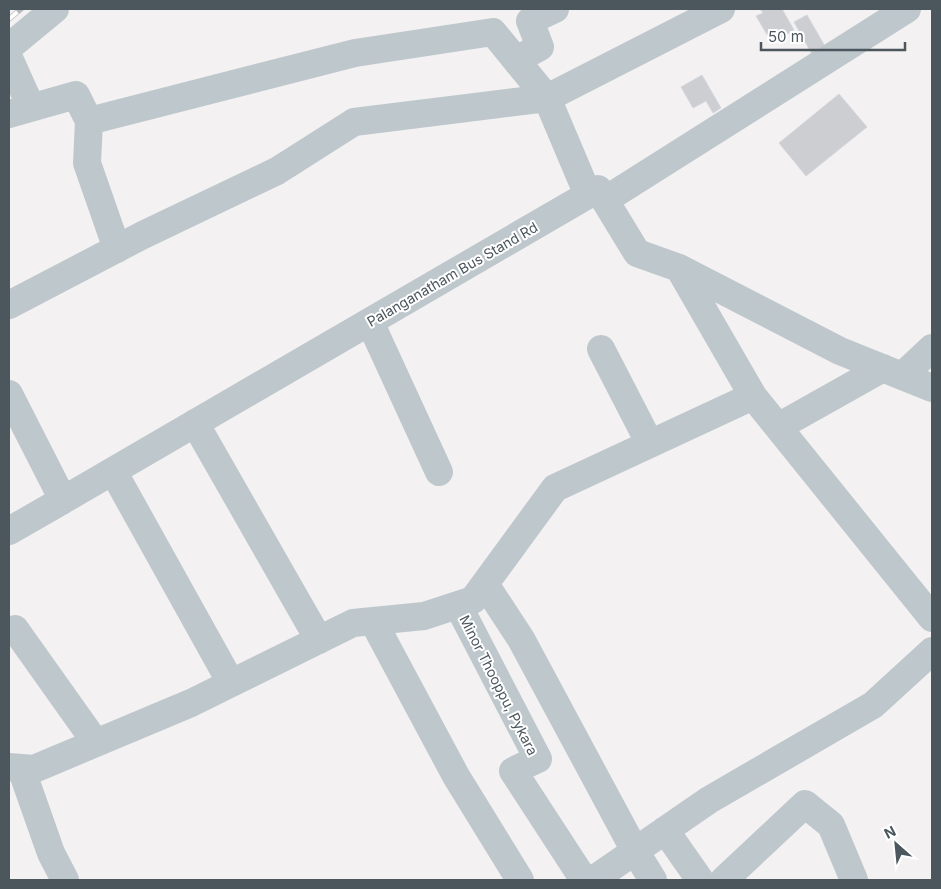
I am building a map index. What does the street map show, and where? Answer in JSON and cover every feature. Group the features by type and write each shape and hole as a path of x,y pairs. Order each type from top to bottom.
{"street":[{"path":"9,47 55,9"},
{"path":"516,60 540,47 530,21 555,9"},
{"path":"9,305 117,249 277,171 354,122 547,98 721,9"},
{"name":"Palanganatham Bus Stand Rd","path":"9,531 370,322 597,198 907,9"},
{"path":"89,121 355,53 493,32 547,98 597,198 637,253 679,268 840,351 932,388"},
{"path":"9,58 20,110 76,95 89,121 87,163 117,249"},
{"path":"679,268 753,396 932,618"},
{"path":"370,322 439,472"},
{"path":"778,427 892,372 932,348"},
{"path":"601,349 650,444"},
{"path":"9,394 63,500"},
{"path":"65,880 51,853 15,768 34,769 96,743 231,683 353,623 424,616 473,600 555,488 753,396"},
{"path":"195,423 319,640"},
{"path":"112,472 231,683"},
{"path":"485,584 521,639 635,851 653,880"},
{"name":"Minor Thooppu, Pykara","path":"458,605 538,759 513,771 584,880"},
{"path":"373,621 456,776 520,880"},
{"path":"15,629 96,743"},
{"path":"593,880 709,800 873,705 932,651"},
{"path":"724,880 804,804 831,824 854,880"},
{"path":"666,830 700,880"}],"building":[{"path":"760,9 782,9 794,30 772,43 756,16 763,13"},
{"path":"807,15 826,48 813,56 794,22"},
{"path":"702,75 721,108 713,113 706,101 693,108 681,87"},
{"path":"839,94 867,127 806,176 779,143"}],"railway":[{"path":"9,19 21,9"}]}
